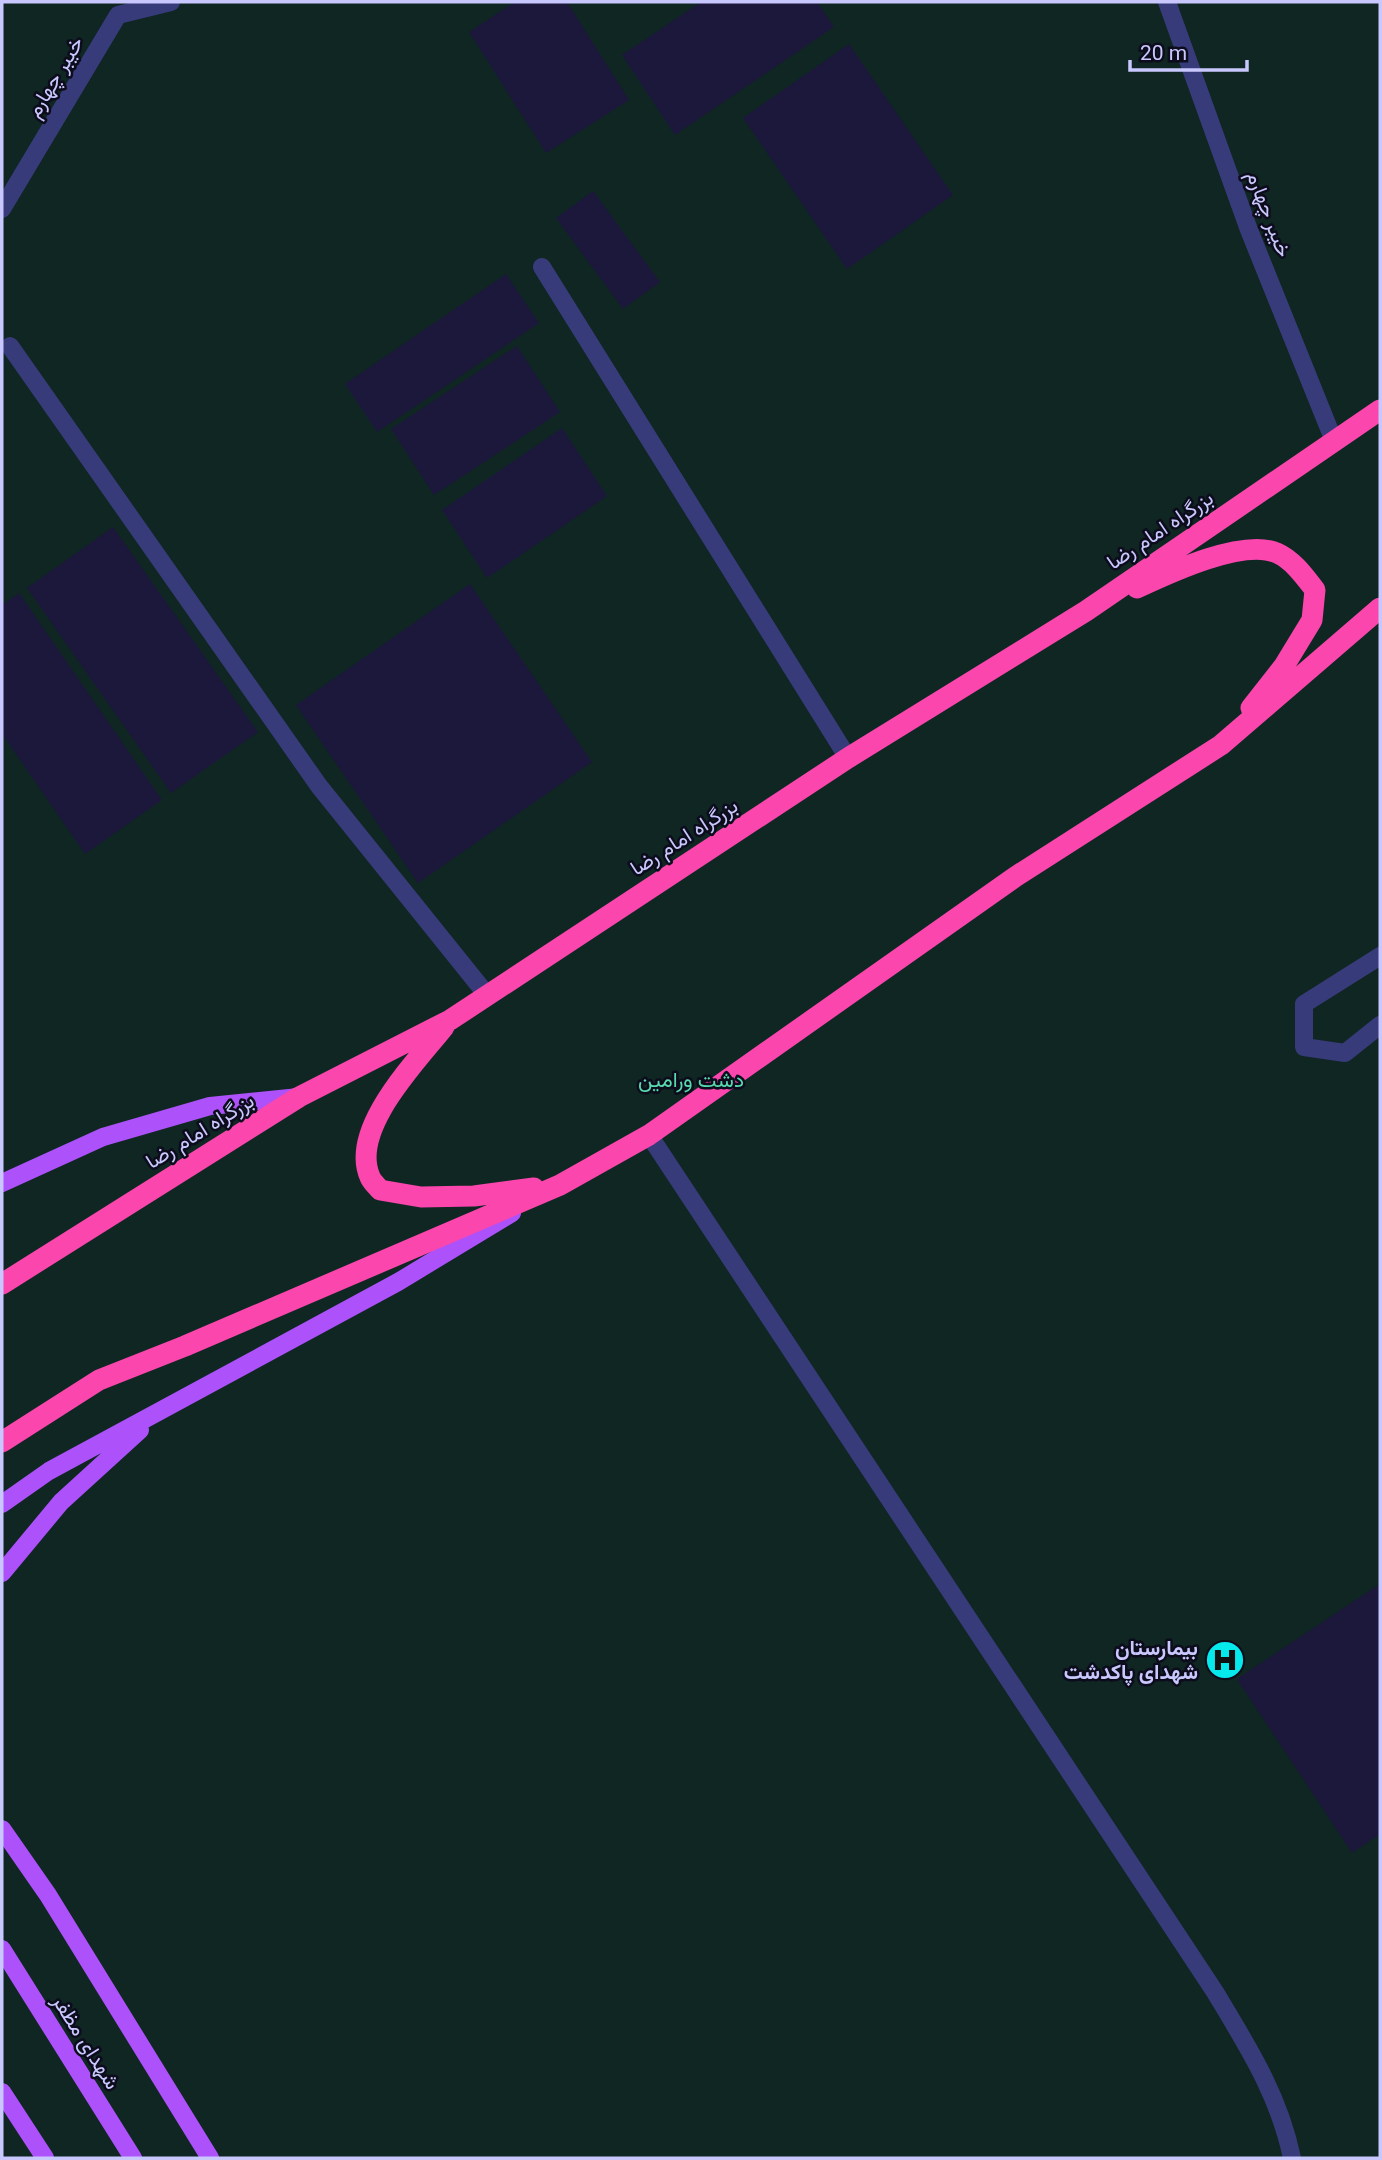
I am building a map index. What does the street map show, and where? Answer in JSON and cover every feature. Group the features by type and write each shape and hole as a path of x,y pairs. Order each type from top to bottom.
{"highway":[{"name":"بزرگراه امام رضا","path":"2,1284 299,1097 450,1020 848,758 1086,611 1380,410"},
{"path":"1086,611 1180,569 1245,549 1276,552 1300,571 1315,590 1312,620 1284,666 1221,745"},
{"path":"2,1441 99,1380 185,1346 560,1185 649,1135 1015,877 1221,745 1380,608"},
{"path":"450,1020 381,1110 367,1146 370,1177 380,1190 421,1197 474,1196 560,1185"}],"main road":[{"path":"2,1183 116,1133 210,1106 299,1097"},
{"path":"2,1504 49,1471 398,1282 560,1185"},
{"path":"2,1573 61,1502 161,1411"},
{"path":"2,1829 48,1895 210,2158"},
{"name":"شهدای مظفر","path":"2,1949 133,2158"},
{"path":"2,2092 45,2158"}],"street":[{"name":"خیبر چهارم","path":"2,209 118,15 171,2"},
{"name":"خیبر چهارم","path":"1167,2 1249,230 1334,441"},
{"path":"542,267 848,758"},
{"path":"10,346 319,786 488,995"},
{"path":"1380,956 1304,1004 1304,1046 1345,1053 1380,1025"},
{"path":"649,1135 1215,1993 1264,2075 1286,2128 1292,2158"}],"green space":[{"name":"دشت ورامین","path":"2,2 1380,2 1380,2158 2,2158"}],"building":[{"path":"515,2 567,2 629,100 546,153 469,32"},
{"path":"701,2 817,2 834,27 675,135 622,55"},
{"path":"849,44 953,195 847,269 743,118"},
{"path":"593,191 660,282 623,309 556,218"},
{"path":"506,274 539,323 377,432 345,384"},
{"path":"517,346 560,412 434,495 391,429"},
{"path":"562,428 607,496 487,578 442,510"},
{"path":"113,527 258,732 171,793 27,588"},
{"path":"470,584 592,762 418,883 296,705"},
{"path":"19,593 162,800 85,854 2,734 2,605"},
{"path":"1380,1584 1380,1834 1352,1853 1237,1679"}],"place":[{"name":"بیمارستان شهدای پاکدشت","path":"1225,1660"}]}
